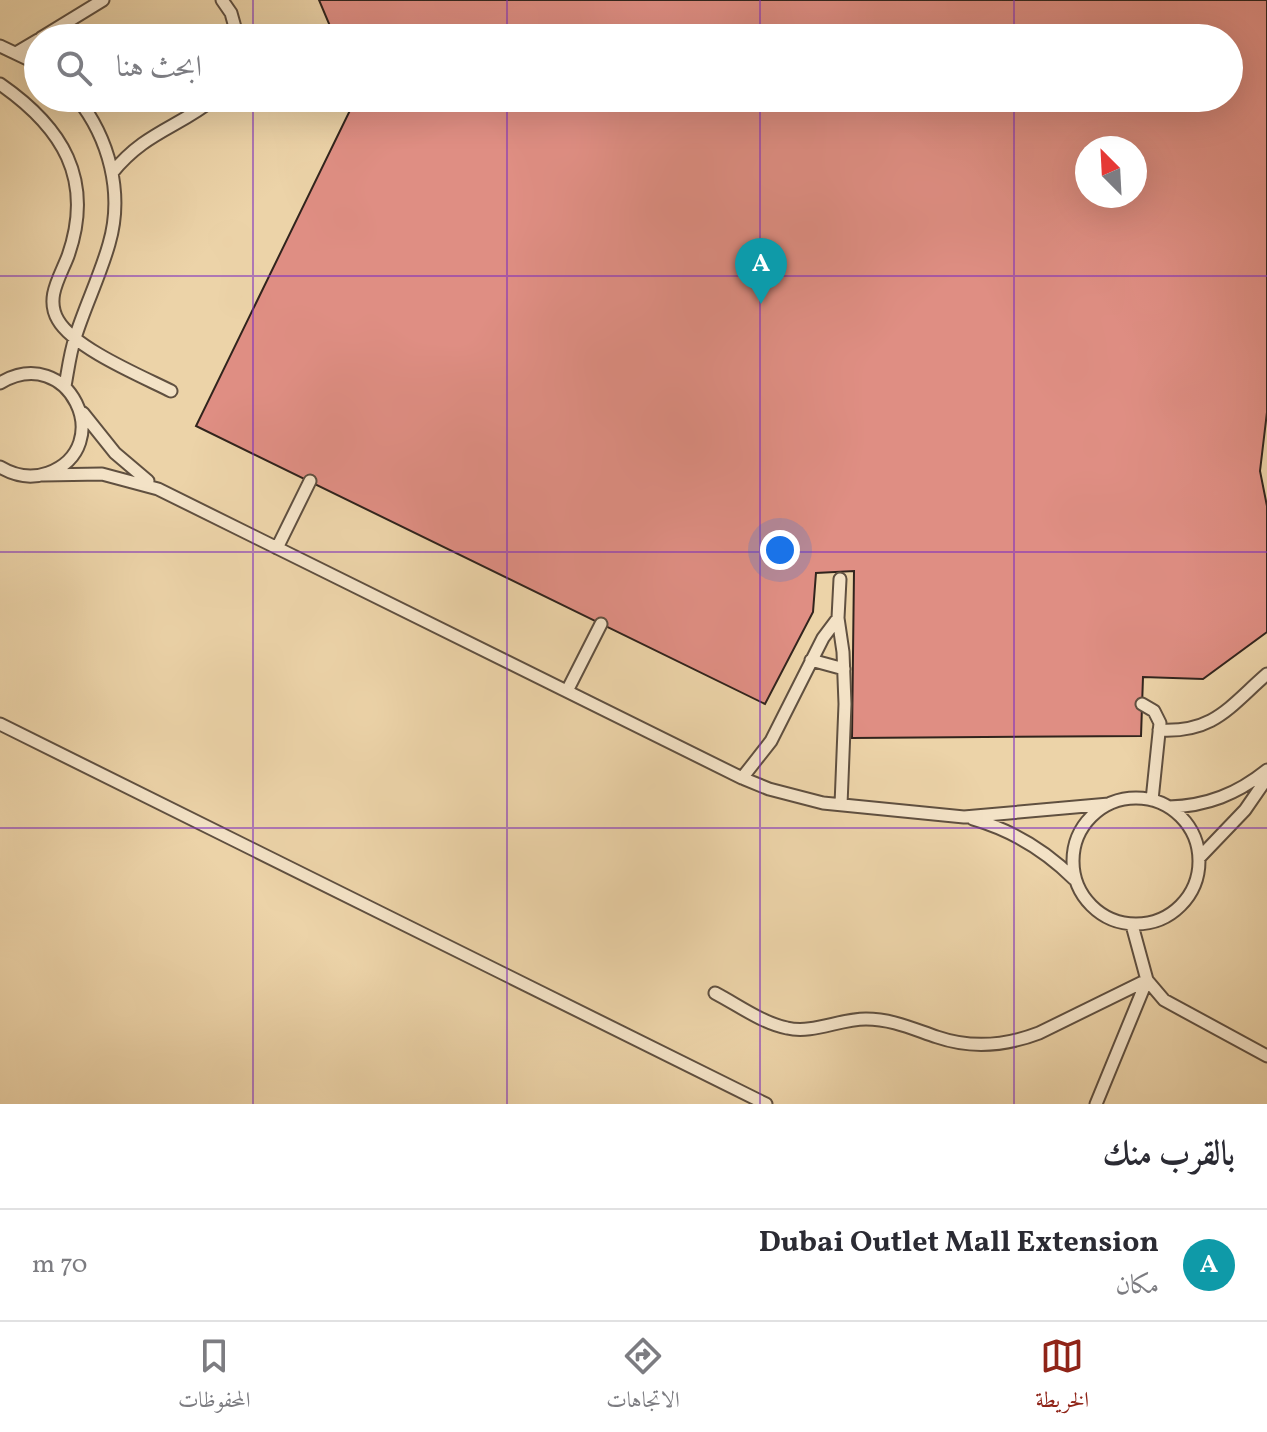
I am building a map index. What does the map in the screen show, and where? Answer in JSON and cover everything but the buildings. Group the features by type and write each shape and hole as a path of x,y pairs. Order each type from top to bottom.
{"lane":[{"path":"64,24 103,0"},
{"path":"222,0 234,24"},
{"path":"0,46 24,57"},
{"path":"16,53 24,48"},
{"path":"0,84 24,103"},
{"path":"36,112 57,137 69,160 77,199 77,219 70,249 53,295 53,305 60,323 75,338 171,391"},
{"path":"65,386 75,338 111,240 115,218 112,173 99,131 86,112"},
{"path":"112,173 151,136 191,112"},
{"path":"4,379 40,374 65,386 115,453 158,489"},
{"path":"43,475 56,470 76,450 81,437 80,409"},
{"path":"0,467 16,475 30,477 102,474 158,489 742,778 796,797 841,805 964,817 1109,804 1138,798 1152,800 1181,816 1197,843 1199,858 1194,888 1175,912 1147,924 1132,925 1103,916 1090,906 1075,880 1072,865 1078,835 1086,822 1109,804"},
{"path":"277,548 310,481"},
{"path":"840,579 838,618 844,669 845,738 841,805"},
{"path":"742,778 771,741 811,660 829,627 838,618"},
{"path":"567,691 601,624"},
{"path":"811,660 844,669"},
{"path":"1159,730 1189,730 1207,724 1267,674"},
{"path":"1142,704 1158,716 1152,800"},
{"path":"0,724 766,1104"},
{"path":"1169,807 1196,805 1223,798 1267,770"},
{"path":"1199,858 1245,810 1267,778"},
{"path":"964,817 999,829 1032,846 1075,880"},
{"path":"1132,925 1147,980 1164,1000 1267,1056"},
{"path":"715,993 770,1023 794,1030 819,1028 848,1020 885,1020 953,1042 988,1045 1039,1033 1147,980"},
{"path":"1096,1104 1147,980"}],"place":[{"name":"Dubai Outlet Mall Extension","path":"761,304"}]}
